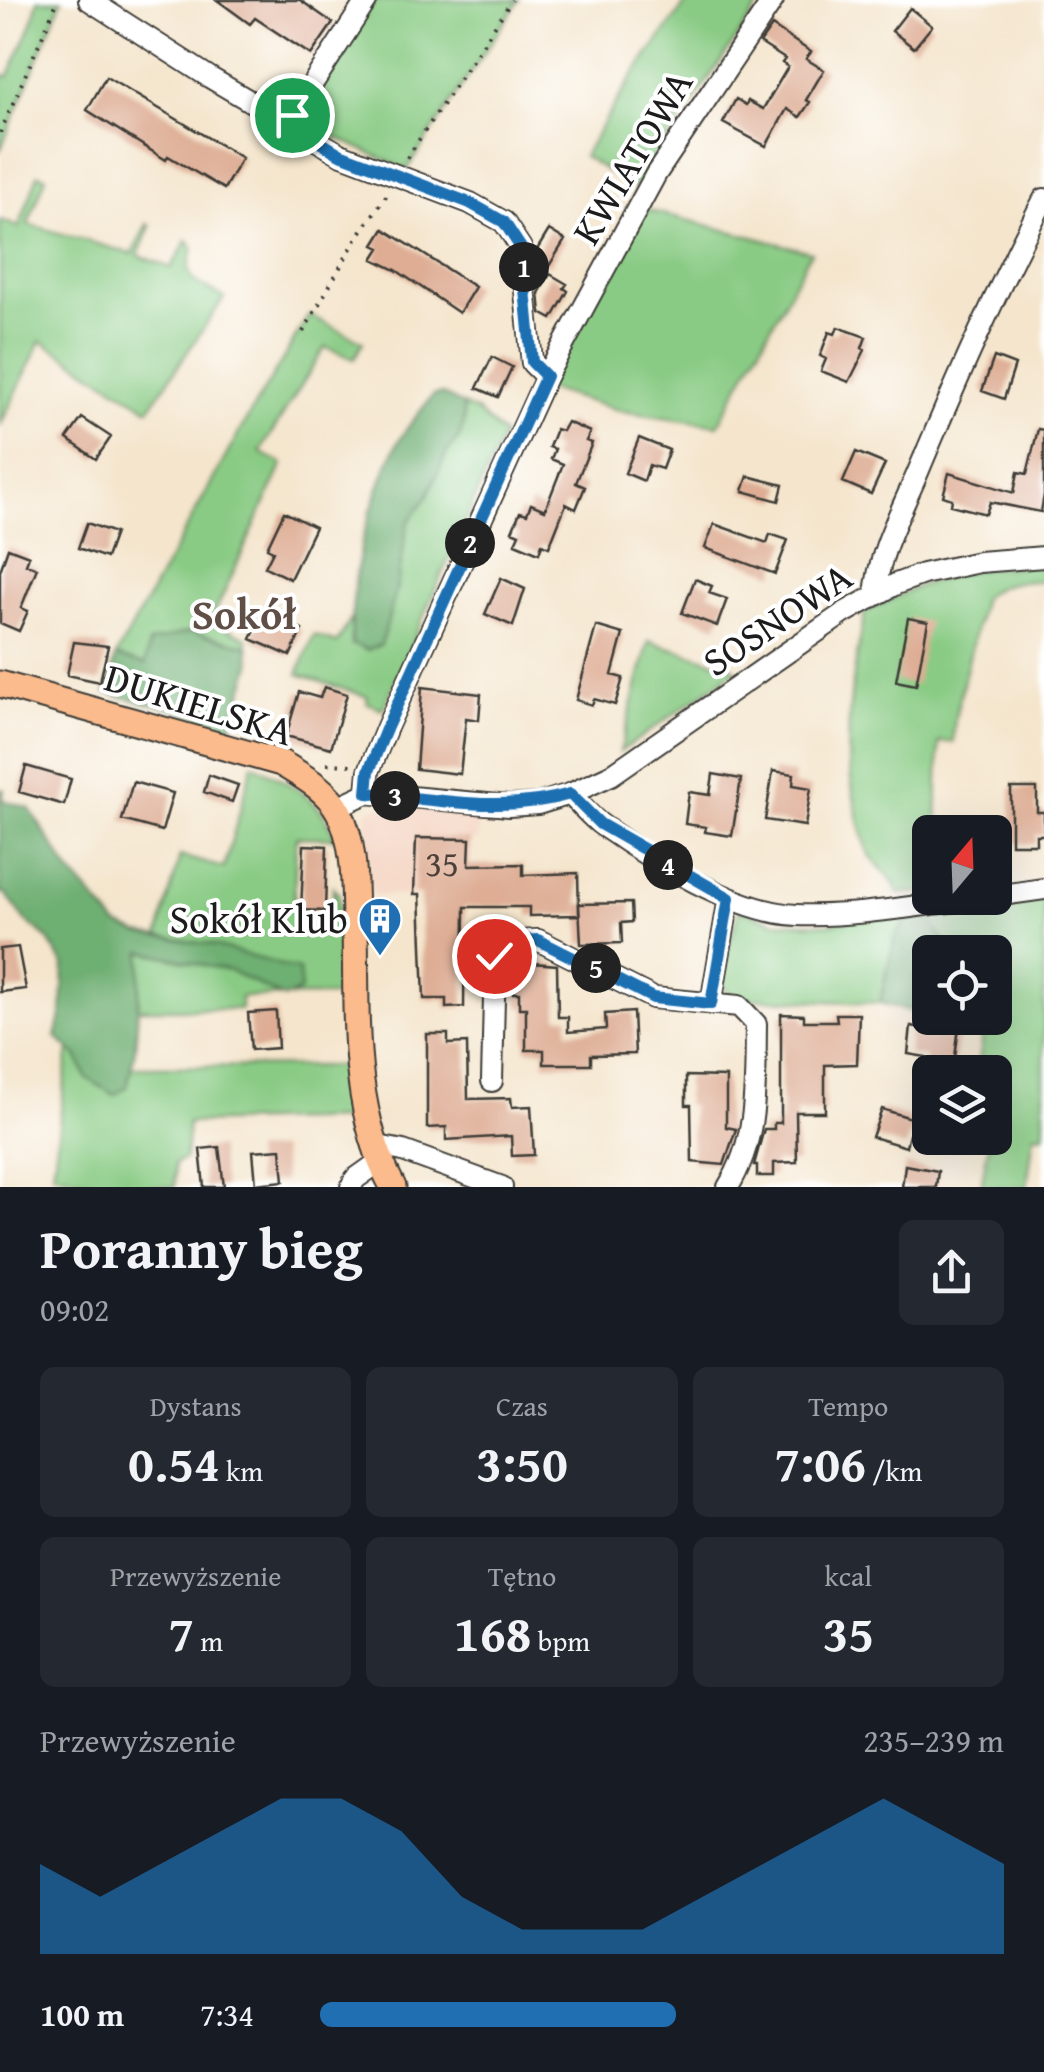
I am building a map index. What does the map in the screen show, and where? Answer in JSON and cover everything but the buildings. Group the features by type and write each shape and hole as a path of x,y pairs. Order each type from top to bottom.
{"main road":[{"name":"DUKIELSKA","path":"0,684 281,763 315,784 337,807"},
{"path":"337,807 348,832 354,882 358,1047 364,1102 376,1153 393,1187"}],"street":[{"path":"89,0 340,154 470,203 504,222 521,248 532,362 546,376"},
{"path":"287,123 367,0"},
{"name":"KWIATOWA","path":"367,793 369,771 387,727 546,376 656,174 773,0"},
{"path":"874,596 880,563 949,398 994,293 1044,199"},
{"name":"SOSNOWA","path":"367,793 509,806 538,804 570,794 622,768 874,596 923,574 980,562 1044,557"},
{"path":"337,807 367,793"},
{"path":"570,794 600,824 729,898 794,915 912,907"},
{"path":"1012,894 1044,889"},
{"path":"711,1004 729,898"},
{"path":"492,1080 494,956 502,942 538,940 653,998 739,1006 756,1024 752,1124 739,1170 728,1187"},
{"path":"351,1187 376,1153 403,1152 502,1187"}],"path":[{"path":"0,133 58,0"},
{"path":"303,332 358,236 512,0"}],"shaded area":[{"path":"378,806 478,813 478,840 471,841 469,897 375,895 371,890 365,825 368,811"}],"green space":[{"path":"38,0 62,0 0,151 0,73 8,77"},
{"path":"373,0 519,0 407,170 304,123 303,113"},
{"path":"688,0 763,0 634,188 583,156 633,76"},
{"path":"38,174 46,177 28,224 132,254 147,224 150,226 138,255 171,268 187,241 193,248 188,269 193,280 224,298 149,409 41,341 0,426 0,220 19,227"},
{"path":"640,208 811,252 718,425 621,411 543,388"},
{"path":"309,315 363,342 354,359 325,347 260,452 283,464 211,621 247,638 248,646 191,631 145,665 116,656 241,429"},
{"path":"442,394 463,405 464,423 427,497 408,523 381,645 367,650 352,644 352,619 357,568 369,517 400,439 433,395"},
{"path":"463,405 478,412 503,435 383,709 367,703 368,697 298,674 314,635 337,643 351,619 352,644 396,591 408,523 427,497 448,450 459,438 464,423"},
{"path":"1044,564 1044,581 1004,585 983,597 953,742 939,742 937,815 912,815 912,893 899,894 867,847 853,793 849,716 865,612 921,585 972,570"},
{"path":"191,631 248,646 251,665 231,728 106,693 116,656 145,665 149,643"},
{"path":"649,641 735,671 620,752"},
{"path":"253,764 313,802 335,838 296,837 294,916 332,918 333,887 339,895 340,992 334,996 281,997 171,940 158,938 180,856 224,868"},
{"path":"0,789 4,790 2,800 29,808 69,870 117,925 139,934 209,944 299,970 301,991 284,998 231,971 142,951 135,1050 127,1087 114,1095 87,1078 77,1056 56,1037 62,1012 64,965 46,937 25,920 5,893 0,893"},
{"path":"1044,896 1044,1135 1034,1134 1027,1187 981,1187 987,1155 1012,1155 1012,1055 980,1055 983,1035 1012,1035 1012,935 940,935 931,920 918,935 912,935 912,942 886,971 880,1003 735,998 719,982 739,909 775,922 827,924 912,908 912,915 1012,915 1012,899"},
{"path":"909,916 931,920 940,935 912,935 912,1011 880,1003 894,940"},
{"path":"141,951 231,971 281,997 241,997 241,1009 138,1009"},
{"path":"69,1048 87,1079 127,1087 131,1067 346,1066 353,1119 188,1123 185,1159 175,1163 175,1187 115,1187 53,1173"}],"place":[{"name":"Sokół Klub","path":"380,957"}],"district":[{"name":"Sokół","path":"244,614"}],"route":[{"path":"292,115 287,123 340,154 470,203 504,222 521,248 532,362 546,376 387,727 369,771 367,793 509,806 538,804 570,794 600,824 729,898 711,1004 653,998 538,940 502,942 494,956"}]}
